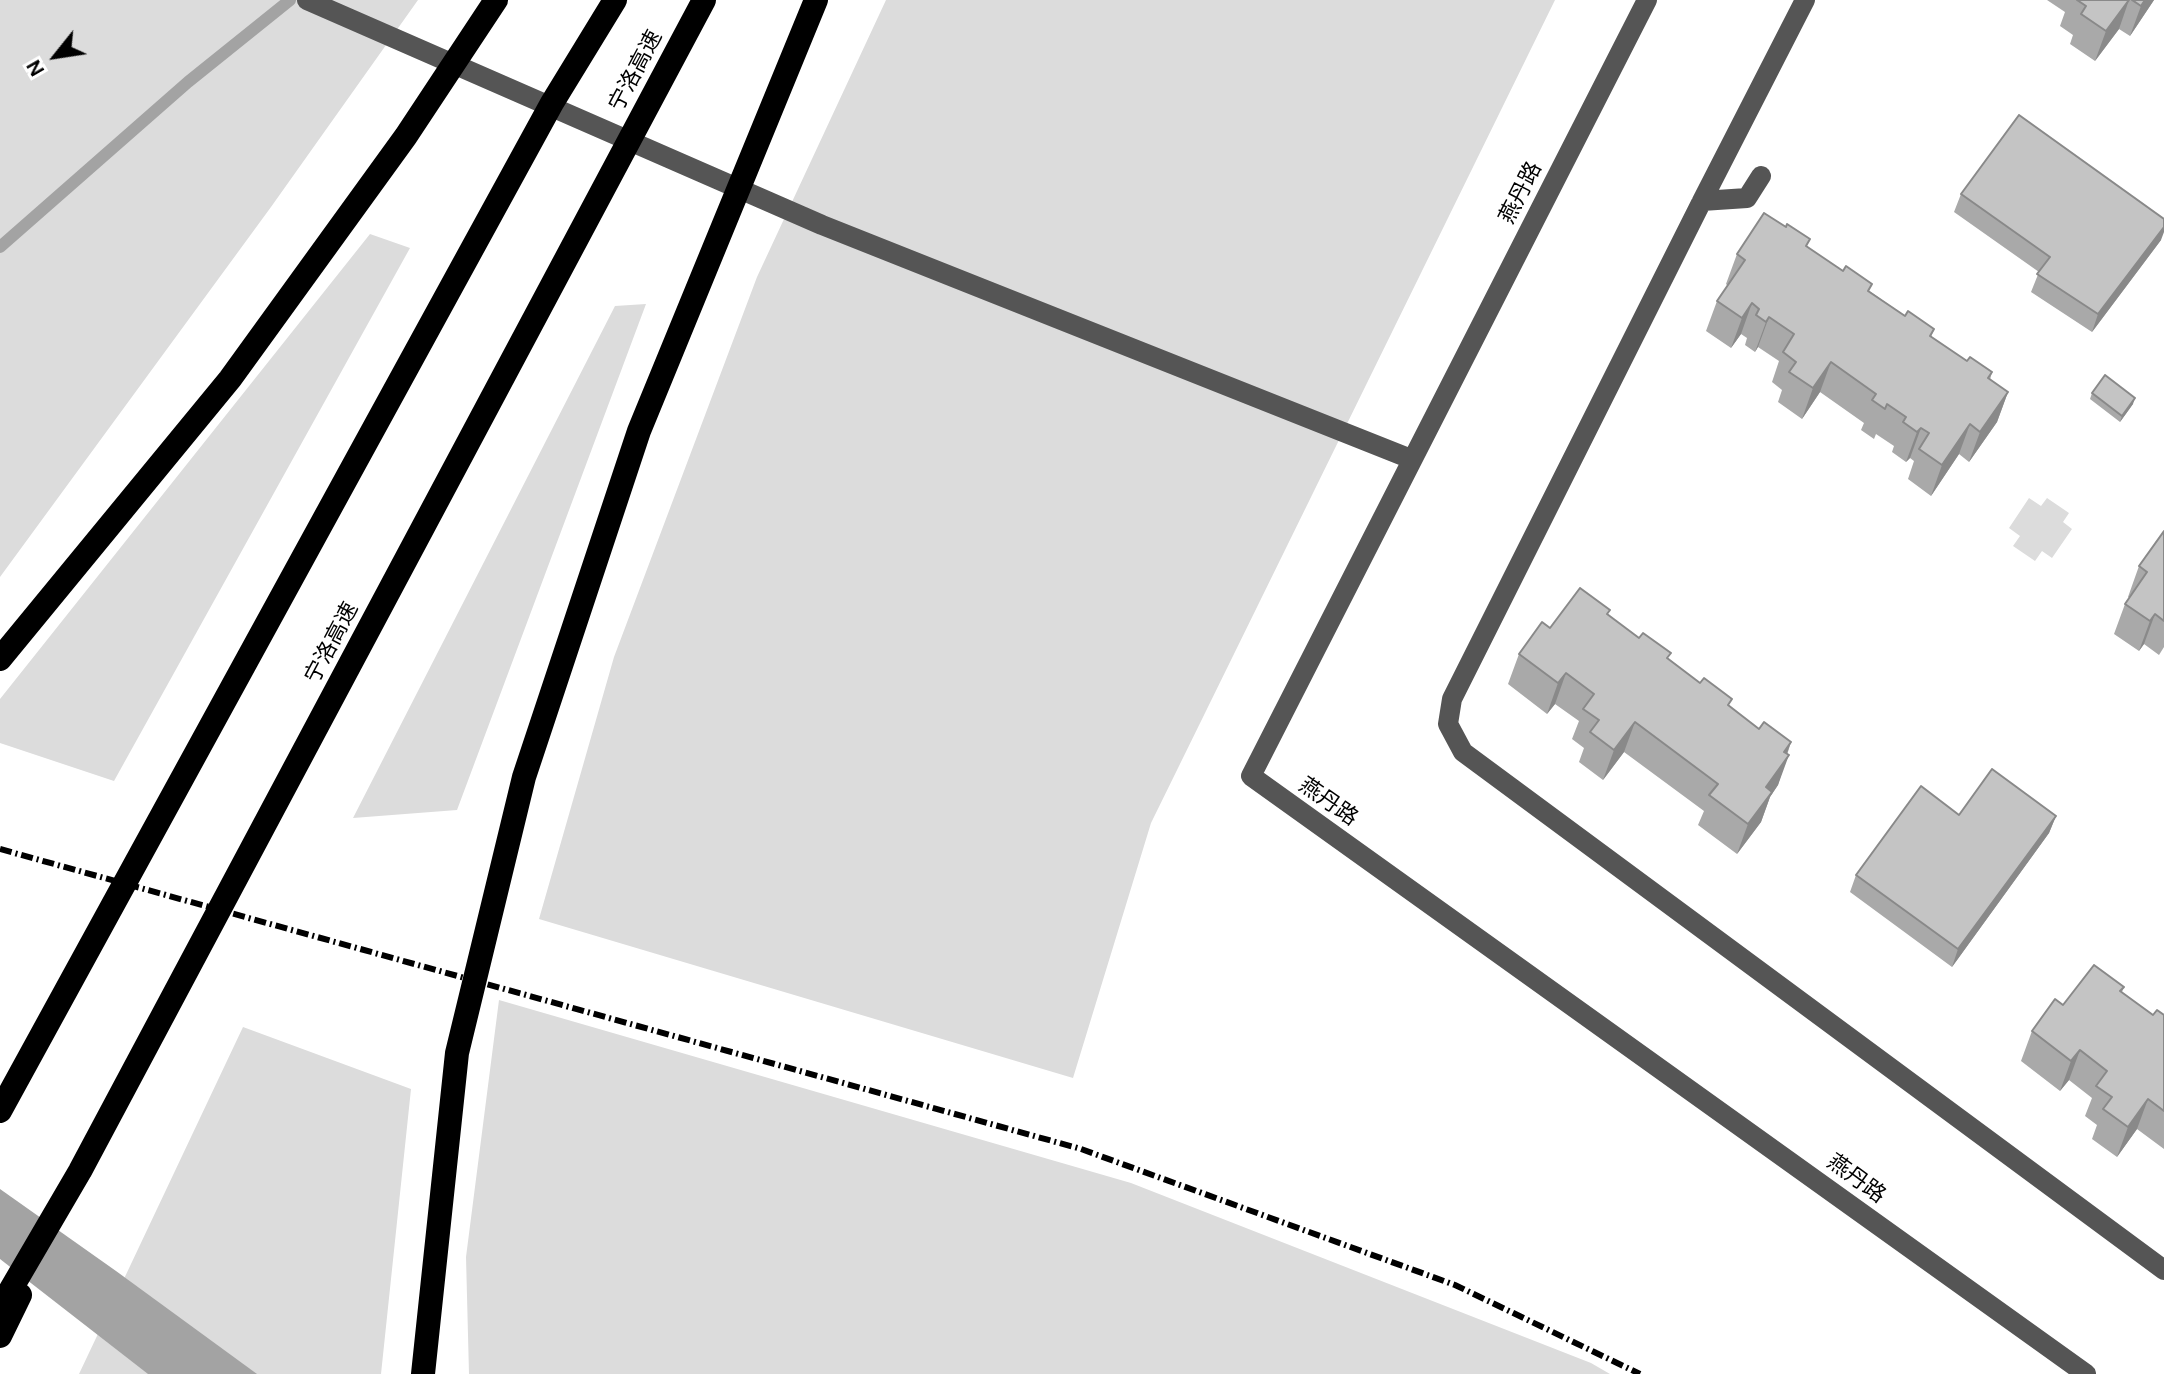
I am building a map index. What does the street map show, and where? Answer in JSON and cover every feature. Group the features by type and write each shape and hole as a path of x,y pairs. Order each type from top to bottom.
{"highway":[{"path":"0,659 230,379 406,136 496,0"},
{"path":"0,1111 552,103 615,0"},
{"name":"宁洛高速","path":"0,1308 80,1171 704,0"},
{"path":"423,1374 457,1053 524,777 639,431 816,0"},
{"path":"0,1336 80,1171"}],"street":[{"path":"307,0 822,225 1411,459"},
{"name":"燕丹路","path":"1647,0 1251,776 2086,1374"},
{"path":"1805,0 1452,699 1448,724 1463,752 2164,1270"},
{"path":"1702,201 1747,198 1761,176"}],"shaded area":[{"path":"0,0 418,0 0,577"},
{"path":"886,0 1555,0 1151,823 1073,1078 539,919 614,657 757,277"},
{"path":"370,234 410,248 114,781 0,743 0,699"},
{"path":"646,304 457,810 353,818 615,306"},
{"path":"2029,498 2041,506 2047,498 2069,513 2063,522 2072,529 2052,558 2042,551 2035,561 2013,546 2020,536 2009,528"},
{"path":"499,1000 1131,1183 1591,1363 1610,1374 469,1374 466,1257"},
{"path":"243,1027 411,1089 381,1374 79,1374"},
{"path":"0,1189 257,1374 148,1374 0,1259"}],"building":[{"path":"2077,0 2129,0 2106,31 2081,14 2086,6"},
{"path":"2019,115 2164,219 2164,227 2098,314 2037,274 2050,257 1961,194"},
{"path":"1764,213 1810,239 1806,246 1843,271 1846,266 1872,284 1868,291 1905,316 1908,311 1934,329 1930,336 1967,361 1970,357 1992,372 1988,378 2008,392 1980,432 1970,424 1942,465 1919,449 1929,433 1921,428 1917,432 1903,422 1906,417 1887,404 1885,409 1872,400 1876,394 1831,362 1813,388 1789,372 1796,362 1783,352 1794,334 1769,317 1766,322 1756,315 1759,309 1752,303 1742,318 1717,301 1745,260 1737,254"},
{"path":"2105,375 2135,398 2122,416 2092,393"},
{"path":"2164,531 2164,621 2155,614 2150,621 2125,604 2147,572 2139,566"},
{"path":"1580,588 1610,610 1607,614 1639,638 1643,633 1671,653 1667,658 1700,683 1704,678 1732,699 1728,705 1759,729 1764,722 1791,742 1784,752 1789,755 1766,787 1772,792 1748,824 1709,795 1718,784 1635,722 1614,750 1590,732 1599,720 1583,709 1594,694 1566,673 1558,683 1519,654 1542,622 1550,628"},
{"path":"1992,769 2056,816 1958,949 1856,875 1921,786 1959,815"},
{"path":"2094,965 2124,987 2120,991 2153,1015 2157,1010 2164,1015 2164,1111 2148,1099 2128,1127 2103,1109 2112,1097 2096,1086 2107,1071 2080,1050 2071,1061 2032,1031 2055,999 2063,1005"}],"waterway":[{"path":"0,247 188,82 290,0"}],"railway":[{"path":"0,849 1081,1149 1455,1285 1640,1374"}]}
